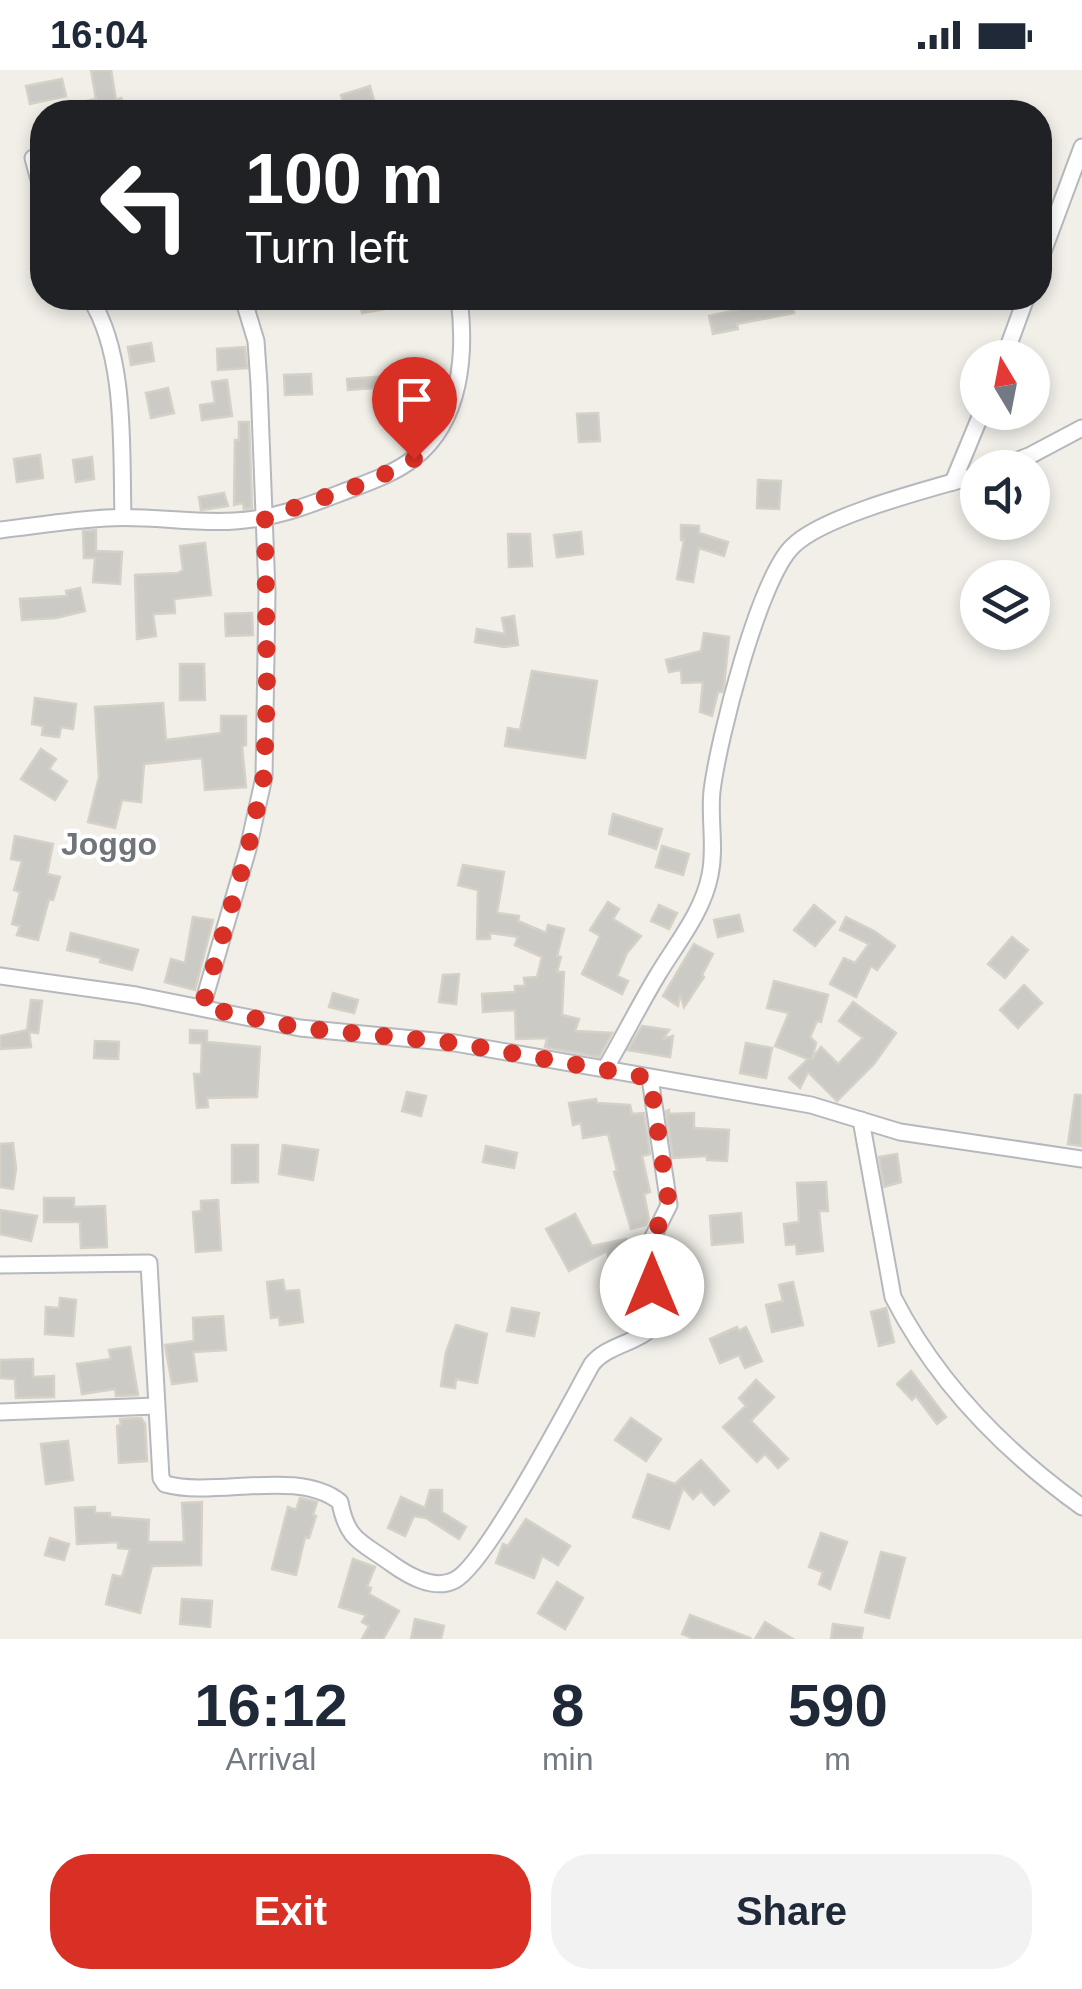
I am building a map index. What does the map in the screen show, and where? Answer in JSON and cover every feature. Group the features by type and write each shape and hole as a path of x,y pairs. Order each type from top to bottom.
{"street":[{"path":"1052,228 1082,147"},
{"path":"96,310 106,329 116,378 123,517"},
{"path":"202,1007 248,849 264,776 265,518 256,341 247,310"},
{"path":"0,530 123,517 192,522 265,518 371,481 414,459 440,430 463,367 460,310"},
{"path":"1011,340 1022,310"},
{"path":"1036,450 1082,428"},
{"path":"953,482 975,430"},
{"path":"605,1069 693,919 710,878 712,793 719,754 747,643 776,572 792,546 817,531 866,509 960,480"},
{"path":"0,976 202,1007 300,1028 456,1043 810,1104 900,1132 1082,1159"},
{"path":"0,1265 149,1263 156,1406 165,1484 204,1488 294,1487 326,1494 340,1502 344,1524 352,1535 409,1577 435,1583 453,1581 468,1570 491,1537 599,1355 646,1336 657,1323 646,1249 669,1205 650,1078"},
{"path":"860,1120 893,1296 906,1321 962,1403 988,1430 1082,1507"},
{"path":"0,1412 156,1406"}],"building":[{"path":"91,70 111,70 116,100 91,100 96,99"},
{"path":"62,79 66,96 30,100 30,104 26,86"},
{"path":"370,86 374,100 342,100 341,95"},
{"path":"737,310 794,313 737,324 738,329 713,334 709,316"},
{"path":"151,343 154,361 131,365 128,347"},
{"path":"245,347 247,368 218,370 217,349"},
{"path":"311,374 312,394 285,395 284,375"},
{"path":"388,376 388,387 348,390 347,379"},
{"path":"227,380 232,416 202,420 200,405 215,403 212,382"},
{"path":"410,384 414,407 390,412 386,389"},
{"path":"168,388 174,413 151,418 146,393"},
{"path":"598,413 600,441 579,442 577,414"},
{"path":"239,422 249,422 252,508 244,509 243,503 234,505"},
{"path":"40,455 43,478 17,482 14,459"},
{"path":"92,457 94,479 76,482 73,460"},
{"path":"758,480 781,481 779,509 757,508"},
{"path":"224,493 228,506 201,510 199,497"},
{"path":"681,525 699,526 699,533 728,542 724,556 699,548 693,582 677,579 684,540"},
{"path":"96,530 96,551 122,552 120,584 93,582 95,558 84,558 83,531"},
{"path":"581,532 583,554 557,557 554,535"},
{"path":"508,534 530,534 532,566 509,567"},
{"path":"205,543 211,595 174,599 175,613 153,614 156,636 137,639 135,575 178,573 183,570 180,546"},
{"path":"80,588 85,611 22,620 20,599 67,596 66,591"},
{"path":"252,613 253,635 226,636 225,614"},
{"path":"514,616 518,645 475,642 477,629 505,634 502,618"},
{"path":"704,633 729,637 724,686 718,692 712,716 700,712 703,682 682,683 681,670 669,672 666,660 701,651"},
{"path":"180,664 204,664 205,700 180,700"},
{"path":"532,671 597,681 585,758 505,746 508,728 520,730"},
{"path":"35,698 76,704 73,729 61,727 59,737 42,735 43,726 32,724"},
{"path":"163,703 166,740 221,733 221,716 246,716 246,745 242,746 246,787 205,790 202,758 144,764 141,802 122,800 115,828 88,822 99,777 95,707"},
{"path":"41,749 56,759 49,769 67,781 55,800 21,779"},
{"path":"613,814 662,829 656,849 609,834"},
{"path":"15,836 53,844 47,874 60,877 53,900 49,899 38,940 17,935 20,926 12,924 20,892 14,890 22,861 11,859"},
{"path":"662,846 689,854 683,875 656,867"},
{"path":"463,865 504,872 497,913 519,916 518,921 546,933 548,925 564,929 557,956 561,957 557,972 564,972 562,1015 579,1019 575,1031 612,1033 599,1057 545,1047 547,1038 516,1039 515,1010 483,1012 482,994 515,992 515,986 525,986 524,978 537,977 542,957 515,945 518,937 490,933 490,939 477,939 478,890 458,885"},
{"path":"608,902 619,909 613,919 641,936 627,953 617,976 628,981 622,994 582,974 600,936 590,930"},
{"path":"659,905 677,913 669,929 651,921"},
{"path":"814,905 835,922 815,946 794,930"},
{"path":"739,915 743,931 718,937 714,920"},
{"path":"193,917 213,920 195,990 165,982 171,959 185,963"},
{"path":"846,917 895,946 877,970 871,966 856,997 830,984 844,958 855,963 869,944 840,930"},
{"path":"71,933 138,950 132,970 67,950"},
{"path":"1012,937 1028,950 1005,978 988,964"},
{"path":"694,944 713,954 704,977 684,1007 680,994 678,1006 663,996"},
{"path":"459,974 456,1004 439,1002 443,975"},
{"path":"774,981 828,995 821,1022 817,1021 810,1037 816,1043 812,1059 821,1047 838,1064 863,1038 839,1021 853,1002 896,1033 874,1064 837,1101 808,1072 800,1088 789,1078 808,1059 775,1046 789,1013 767,1008"},
{"path":"1024,985 1042,1003 1018,1028 1000,1010"},
{"path":"333,993 358,1000 354,1013 329,1007"},
{"path":"31,1000 42,1001 38,1033 29,1032 31,1047 0,1049 0,1036 27,1030"},
{"path":"642,1026 669,1030 663,1039 673,1036 670,1057 628,1050"},
{"path":"190,1030 207,1031 207,1042 260,1047 257,1097 207,1098 208,1107 197,1108 194,1074 201,1074 202,1043 190,1043"},
{"path":"95,1041 119,1042 118,1059 94,1058"},
{"path":"746,1043 772,1048 766,1078 740,1073"},
{"path":"407,1092 426,1096 421,1116 402,1111"},
{"path":"1075,1095 1082,1095 1082,1146 1068,1144"},
{"path":"596,1099 597,1103 630,1105 632,1114 644,1113 650,1154 642,1156 650,1192 644,1194 649,1219 646,1225 631,1229 614,1172 617,1171 608,1134 583,1138 581,1123 573,1125 569,1103"},
{"path":"666,1111 669,1114 694,1113 694,1128 729,1130 727,1161 707,1160 707,1156 673,1158"},
{"path":"13,1143 13,1189 0,1187 0,1144"},
{"path":"232,1145 258,1145 258,1182 232,1183"},
{"path":"283,1145 318,1150 313,1180 279,1174"},
{"path":"486,1146 517,1153 514,1168 483,1162"},
{"path":"897,1154 901,1182 884,1187 879,1157"},
{"path":"826,1182 828,1211 819,1211 823,1251 797,1254 796,1244 786,1245 784,1224 799,1222 797,1183"},
{"path":"44,1198 74,1198 74,1207 105,1206 107,1247 81,1248 80,1222 44,1222"},
{"path":"218,1200 221,1250 196,1252 193,1212 201,1211 201,1201"},
{"path":"0,1210 37,1216 31,1241 0,1234"},
{"path":"741,1213 743,1242 712,1245 710,1216"},
{"path":"575,1214 592,1246 626,1239 631,1260 610,1265 607,1251 569,1271 546,1229"},
{"path":"283,1280 285,1291 299,1290 303,1322 280,1325 279,1317 271,1318 267,1282"},
{"path":"793,1282 803,1325 772,1332 766,1305 783,1301 779,1285"},
{"path":"60,1298 76,1300 73,1336 45,1334 46,1307 59,1308"},
{"path":"512,1308 539,1313 534,1336 507,1331"},
{"path":"886,1308 894,1342 879,1346 871,1312"},
{"path":"223,1316 226,1350 193,1352 197,1381 172,1384 165,1345 194,1341 193,1318"},
{"path":"456,1325 487,1334 477,1383 456,1379 455,1388 441,1386 446,1352"},
{"path":"737,1327 739,1331 746,1327 762,1361 745,1368 739,1355 720,1363 710,1339"},
{"path":"130,1347 138,1395 116,1396 115,1389 82,1394 77,1364 111,1359 109,1350"},
{"path":"33,1359 33,1377 54,1376 54,1397 16,1398 15,1379 0,1378 0,1360"},
{"path":"911,1371 946,1417 937,1424 916,1396 912,1400 897,1384"},
{"path":"756,1380 774,1397 751,1421 788,1459 778,1468 765,1454 757,1462 723,1427 746,1406 739,1398"},
{"path":"141,1418 145,1424 147,1461 119,1463 120,1419"},
{"path":"631,1418 661,1439 646,1461 615,1440"},
{"path":"68,1441 73,1480 46,1484 41,1444"},
{"path":"701,1460 729,1491 714,1505 701,1491 693,1499 683,1488 669,1529 633,1517 648,1474 675,1484"},
{"path":"430,1490 442,1490 442,1512 466,1527 459,1539 426,1518 414,1516 405,1536 388,1528 401,1497 425,1508"},
{"path":"300,1498 317,1502 296,1575 272,1569 288,1507 296,1510"},
{"path":"202,1502 201,1565 152,1566 140,1613 106,1604 113,1575 122,1577 130,1549 118,1548 118,1542 77,1544 75,1508 95,1507 95,1513 110,1513 110,1517 149,1520 148,1542 184,1542 182,1503"},
{"path":"526,1519 570,1546 558,1565 542,1556 534,1578 496,1563 503,1544 508,1546"},
{"path":"821,1533 847,1542 830,1589 819,1584 823,1572 809,1567"},
{"path":"50,1538 69,1544 64,1560 45,1555"},
{"path":"881,1552 905,1558 889,1618 865,1612"},
{"path":"353,1559 375,1567 367,1587 371,1588 369,1594 399,1611 383,1639 362,1639 369,1626 362,1622 366,1615 339,1607"},
{"path":"557,1582 583,1598 565,1629 538,1613"},
{"path":"182,1599 212,1601 210,1627 180,1624"},
{"path":"690,1615 750,1638 694,1639 682,1634"},
{"path":"415,1619 444,1626 441,1639 411,1639"},
{"path":"765,1622 793,1639 755,1639"},
{"path":"833,1624 863,1628 861,1639 831,1639"}],"district":[{"name":"Joggo","path":"109,844"}],"route":[{"path":"414,459 371,481 265,518 264,776 248,849 202,1007 300,1028 456,1043 650,1078 669,1205 646,1249 652,1286"}]}
